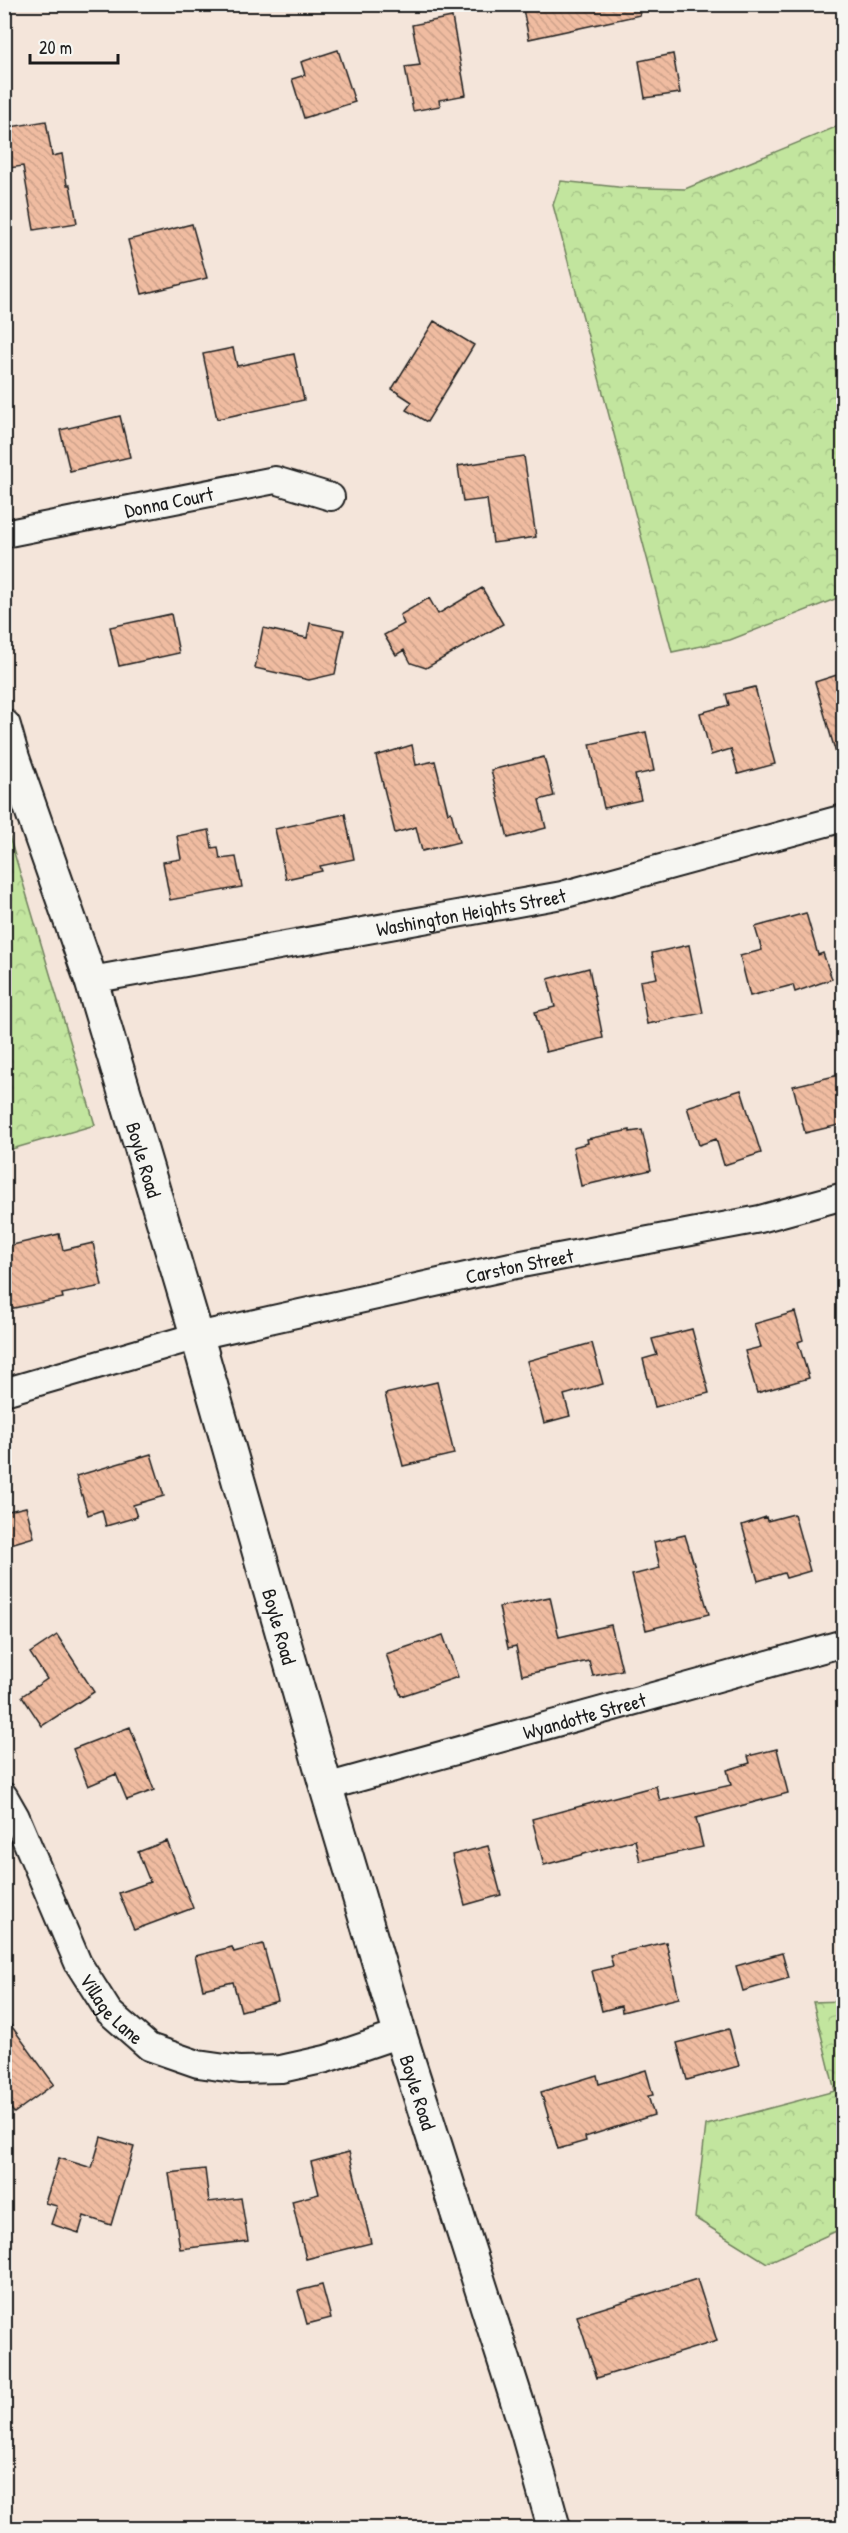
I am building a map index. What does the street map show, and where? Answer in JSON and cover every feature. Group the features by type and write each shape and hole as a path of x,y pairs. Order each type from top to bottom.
{"street":[{"name":"Donna Court","path":"4,534 275,480 331,496"},
{"name":"Boyle Road","path":"4,726 13,758 91,980 197,1336 326,1787 400,2034 527,2432 554,2529"},
{"name":"Washington Heights Street","path":"91,980 562,895 843,818"},
{"name":"Carston Street","path":"4,1392 197,1336 512,1266 760,1219 843,1196"},
{"name":"Wyandotte Street","path":"326,1787 843,1642"},
{"name":"Village Lane","path":"4,1796 16,1817 78,1963 109,2012 149,2047 198,2064 240,2070 281,2069 326,2059 400,2034"}],"green space":[{"path":"843,124 843,596 730,640 672,652 553,205 561,181 618,187 685,189"},
{"path":"4,819 95,1125 5,1151 4,1151"},
{"path":"843,2001 843,2228 767,2263 695,2218 706,2125 835,2091 813,2002"}],"building":[{"path":"522,4 638,4 640,15 529,39"},
{"path":"452,17 466,95 439,100 440,106 413,111 405,67 420,65 412,25"},
{"path":"338,50 355,102 304,118 292,79 305,75 301,62"},
{"path":"673,54 680,93 645,98 639,61"},
{"path":"46,121 52,156 62,154 77,223 34,230 23,166 9,168 4,128"},
{"path":"192,224 207,278 142,294 128,240"},
{"path":"434,321 474,345 427,422 406,410 412,402 392,389"},
{"path":"233,348 237,366 294,354 304,400 217,419 203,354"},
{"path":"120,416 130,457 70,471 60,430"},
{"path":"524,456 536,537 493,543 487,499 463,502 458,466"},
{"path":"482,588 503,624 426,668 411,663 404,650 396,655 384,635 404,624 400,615 429,598 438,614"},
{"path":"171,614 179,653 119,666 110,627"},
{"path":"310,623 344,630 335,674 309,680 255,668 263,628 307,638"},
{"path":"843,673 843,757 837,757 815,682"},
{"path":"755,687 775,764 738,774 731,749 711,755 700,713 729,705 726,694"},
{"path":"646,732 654,771 635,775 641,800 604,808 590,744"},
{"path":"412,745 416,765 435,761 448,813 451,812 459,842 422,851 416,827 395,833 376,756"},
{"path":"544,757 554,796 539,800 546,828 508,838 491,770"},
{"path":"345,814 354,859 320,866 322,871 286,879 275,829"},
{"path":"209,830 212,848 218,847 220,859 236,857 242,887 170,900 163,862 181,859 177,836"},
{"path":"806,913 818,955 823,953 832,979 795,992 793,985 750,996 740,956 762,950 755,927"},
{"path":"689,945 703,1013 647,1024 640,981 657,978 652,953"},
{"path":"589,968 603,1038 546,1052 535,1012 555,1007 548,979"},
{"path":"843,1074 843,1124 805,1133 793,1086"},
{"path":"741,1090 761,1153 724,1165 716,1139 699,1145 687,1107"},
{"path":"630,1130 630,1132 642,1130 651,1170 581,1186 573,1147 588,1143 587,1139"},
{"path":"59,1234 63,1250 93,1243 102,1286 62,1294 63,1298 4,1310 4,1247"},
{"path":"795,1312 803,1340 798,1342 809,1378 757,1393 745,1351 761,1347 754,1324"},
{"path":"692,1329 709,1393 655,1407 643,1359 657,1355 652,1339"},
{"path":"592,1343 603,1384 564,1395 570,1416 544,1423 527,1361"},
{"path":"437,1382 454,1454 403,1466 385,1394"},
{"path":"151,1454 164,1496 133,1505 137,1517 106,1526 102,1510 88,1515 76,1476"},
{"path":"26,1507 34,1537 4,1546 4,1512"},
{"path":"794,1514 810,1571 786,1578 784,1573 758,1581 742,1525 766,1517 767,1521"},
{"path":"685,1535 709,1614 646,1630 632,1575 660,1568 654,1542"},
{"path":"550,1597 559,1637 611,1625 622,1670 593,1676 589,1661 522,1675 516,1646 508,1648 499,1607"},
{"path":"57,1635 94,1692 42,1726 22,1696 47,1679 30,1653"},
{"path":"443,1635 458,1677 401,1696 386,1654"},
{"path":"130,1727 154,1790 127,1800 116,1774 88,1786 73,1749"},
{"path":"777,1749 788,1793 696,1818 703,1847 640,1861 635,1840 544,1865 532,1819 656,1786 660,1801 731,1785 727,1770 750,1763 748,1756"},
{"path":"167,1841 193,1908 134,1930 119,1893 150,1882 138,1852"},
{"path":"488,1846 501,1895 465,1905 452,1855"},
{"path":"666,1942 679,1998 622,2012 621,2006 602,2011 592,1971 613,1966 610,1955"},
{"path":"263,1944 278,2001 241,2011 233,1982 203,1989 195,1956 232,1947 234,1952"},
{"path":"782,1953 789,1978 743,1991 736,1966"},
{"path":"4,2016 54,2084 14,2113 4,2100"},
{"path":"729,2029 739,2066 687,2080 677,2043"},
{"path":"646,2070 653,2095 648,2096 654,2115 585,2137 586,2141 558,2149 541,2092 597,2075 599,2084"},
{"path":"101,2137 134,2147 111,2225 84,2216 79,2233 51,2224 57,2206 45,2203 59,2158 92,2168"},
{"path":"349,2152 371,2243 306,2259 292,2201 319,2194 311,2162"},
{"path":"205,2169 209,2202 241,2198 248,2241 180,2249 169,2173"},
{"path":"697,2279 717,2341 597,2378 577,2316"},
{"path":"322,2285 331,2318 307,2324 298,2291"}]}
